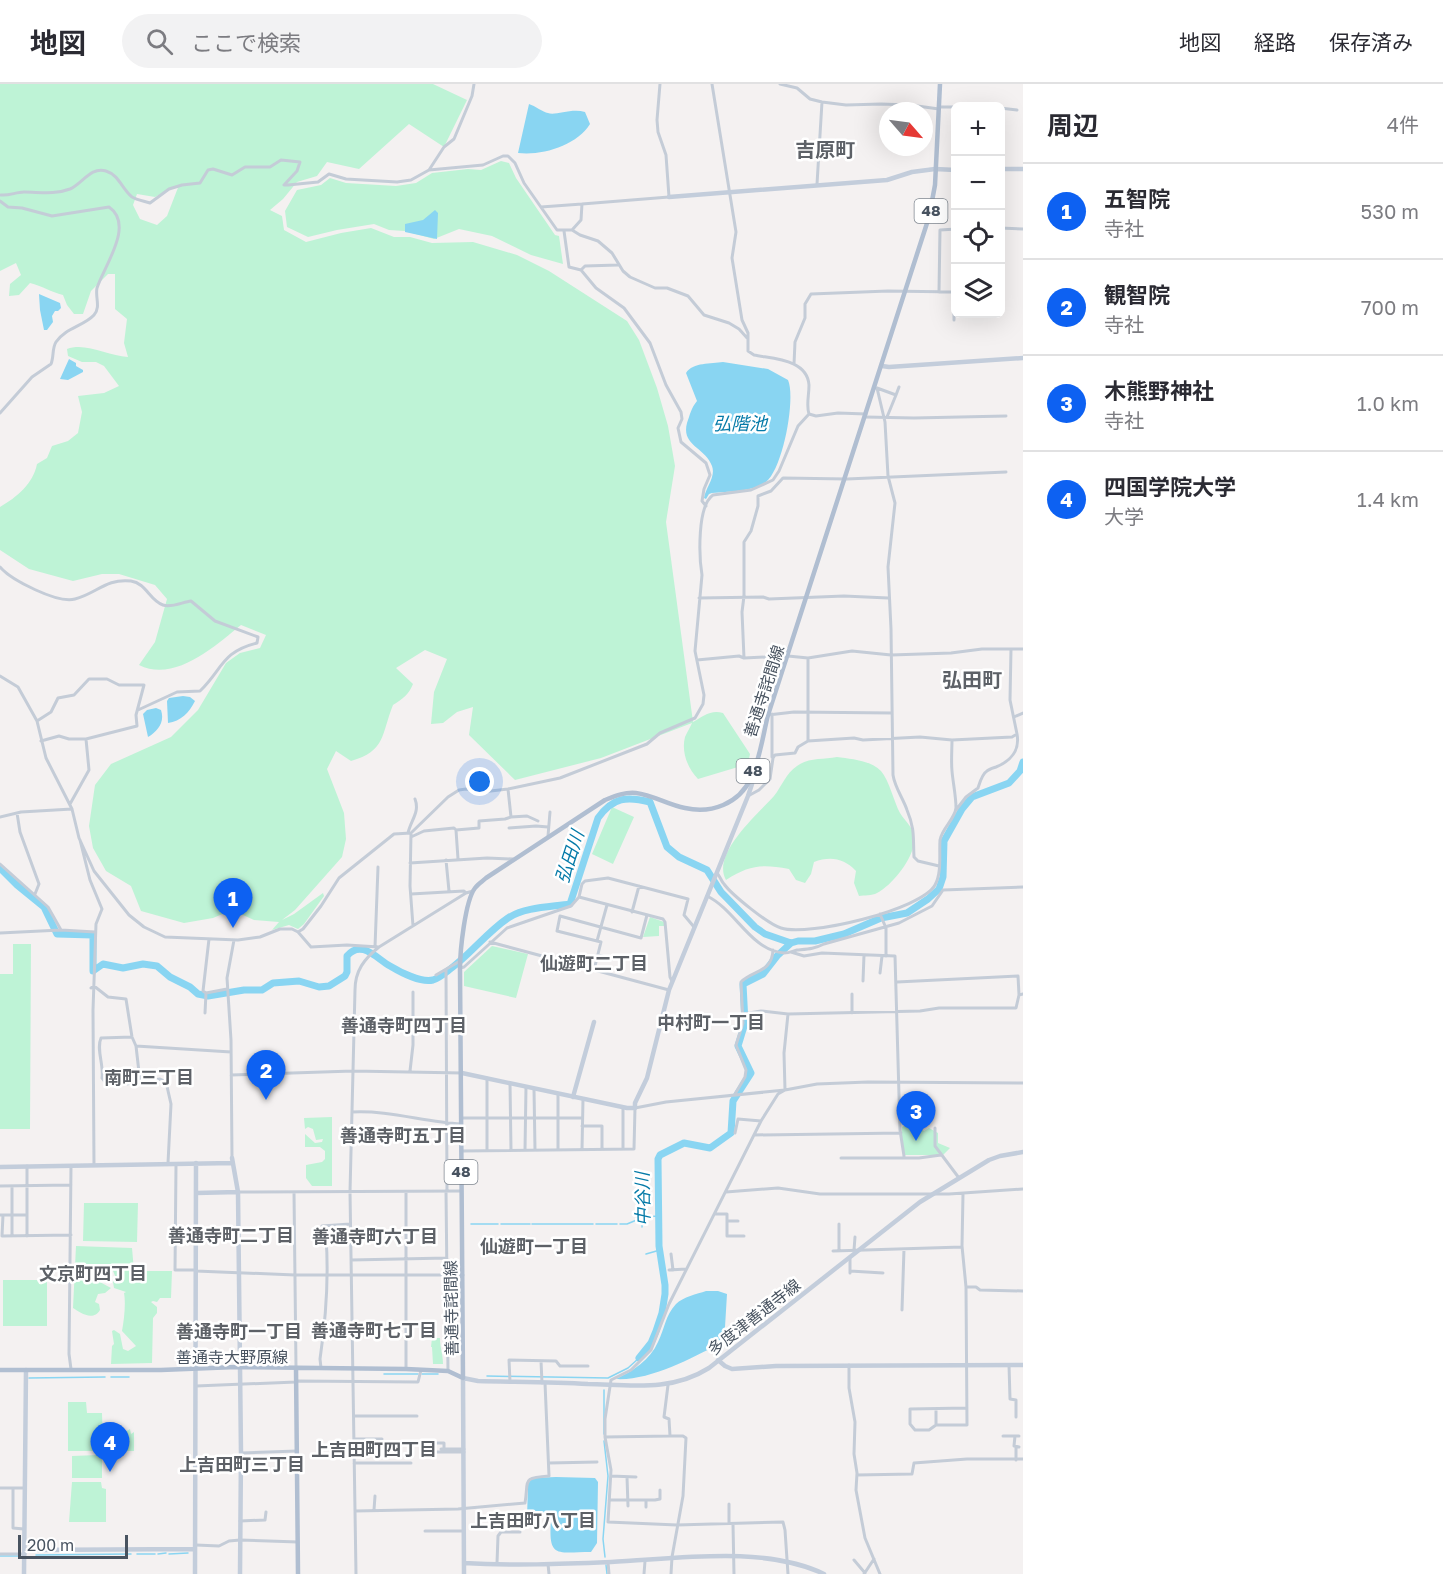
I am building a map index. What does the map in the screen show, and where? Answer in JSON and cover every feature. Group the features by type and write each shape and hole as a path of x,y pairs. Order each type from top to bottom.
{"main road":[{"name":"善通寺詫間線","path":"734,799 751,777 806,598 865,415 876,388 929,217 935,169 940,84"},
{"name":"48","path":"473,891 486,878 605,800 625,793 643,794 696,810 716,808 734,799"},
{"name":"善通寺詫間線","path":"296,1368 448,1371 463,1378 460,965 461,943 473,891"},
{"name":"善通寺大野原線","path":"0,1370 296,1368 298,1574"}],"street":[{"path":"429,170 444,147 454,139 472,96 474,84"},
{"path":"660,84 657,120 658,132 666,155 669,197"},
{"path":"712,84 736,232 732,258 742,320 748,339 747,347 750,353 794,364 801,368 809,385 807,407 809,414"},
{"path":"780,84 796,88 810,99 822,102 846,105 951,107"},
{"path":"817,184 822,102"},
{"path":"1005,109 1017,110"},
{"path":"0,413 32,377 51,364 54,347 61,337 94,315 98,309 97,288 113,252 119,221 114,210 109,207 52,216 22,208 8,207 0,197 23,192 43,194 63,191 78,184 95,170 105,171 114,176 133,198 150,203 169,189 200,183 208,170 213,169 232,175 245,167 270,167 281,160 300,162 297,171 285,184 288,185 318,182 329,174 346,179 397,182 411,180 429,170 483,165 508,156 515,163 520,176 556,229 572,230 598,241 612,253 618,265 630,277 655,288 667,288 688,296 704,315 729,323 739,329 748,339"},
{"path":"1005,169 1023,169"},
{"path":"541,207 887,180 912,172 951,170"},
{"path":"572,230 581,220 582,204"},
{"path":"1005,227 1023,229"},
{"path":"939,292 940,230 951,230"},
{"path":"564,231 569,267 581,270 596,288 624,308 650,343 666,386 681,412 682,419 678,428 681,442 699,457 708,469 710,475 702,501 706,506"},
{"path":"581,270 585,266 618,265"},
{"path":"794,364 795,342 805,318 805,304 811,294 951,292"},
{"path":"882,366 1023,358"},
{"path":"886,417 899,387"},
{"path":"876,388 896,395"},
{"path":"876,388 886,417 888,476 895,503 888,567 894,782 908,811 915,837 914,857 918,861 939,866"},
{"path":"809,414 816,416 838,413 886,417 1006,416"},
{"path":"410,834 452,794 466,789 482,792 508,789 560,778 647,744 660,733 695,718 704,704 695,651 702,575 700,535 709,498 713,495 759,488 773,480 798,426 809,414"},
{"path":"744,658 742,612 744,542 751,531 758,506 758,496 771,491 785,477 845,478 1006,472"},
{"path":"0,567 9,576 64,600 77,599 104,584 134,581 162,605 170,606 190,601 215,621 258,637 256,643 240,647 227,658 200,691 177,692 138,710"},
{"path":"699,598 763,597 769,599 843,596 888,598"},
{"path":"716,874 726,887 753,910 781,928 791,930 822,929 880,914 929,892 935,884 939,866 941,836 956,810 966,797 978,788 986,771 1000,765 1015,753 1018,744 1010,689 1011,649"},
{"path":"697,660 739,656 744,658 788,656 808,658 852,651 891,655 1023,649"},
{"path":"808,658 808,741"},
{"path":"0,676 18,687 37,721 49,766 71,806 90,880 102,909 95,932 93,987 94,1165"},
{"path":"37,721 51,712 58,698 74,695 89,679 107,679 119,685 144,685 137,726 86,738 69,739 59,736 41,741"},
{"path":"748,796 759,790 772,776 770,715 808,712 892,712"},
{"path":"1014,717 1023,713"},
{"path":"773,758 775,755 795,753 798,747 808,741 932,737 952,740 1007,738 1017,734"},
{"path":"71,806 89,770 86,738"},
{"path":"952,740 951,768 956,810"},
{"path":"461,1150 634,1149 635,1103 647,1078 669,990 748,796 752,784 751,777"},
{"path":"508,789 511,817"},
{"path":"413,926 410,834 418,807 415,799"},
{"path":"734,799 742,809"},
{"path":"0,817 71,806"},
{"path":"548,838 550,812"},
{"path":"17,813 20,832 39,884 35,894"},
{"path":"80,838 94,871 129,915 144,927 165,937 234,940 260,937 280,929 298,932 303,929 339,878 394,834 479,828 479,821 511,817 527,816 538,821"},
{"path":"509,828 548,827"},
{"path":"456,830 458,859"},
{"path":"410,863 458,859 515,859"},
{"path":"446,860 449,892"},
{"path":"0,864 48,907 60,931"},
{"path":"377,947 378,867"},
{"path":"436,975 460,965 464,968 507,928 571,906 579,897 585,881 608,878 688,899 684,915 694,927"},
{"path":"632,912 639,886"},
{"path":"707,896 731,914 752,938 783,953 814,949 824,944 886,928 932,906 943,890 1023,887"},
{"path":"411,894 464,891 466,893"},
{"path":"356,1574 350,1192 356,978 359,969 377,947 473,891"},
{"path":"579,897 663,919 670,978 673,983"},
{"path":"597,941 607,905"},
{"path":"557,910 560,916 557,931 601,942 594,970"},
{"path":"880,914 886,928 880,973"},
{"path":"560,916 641,938 647,915"},
{"path":"0,933 95,932"},
{"path":"298,932 306,944 311,947 347,945 377,947"},
{"path":"205,1013 206,993 203,991 209,939"},
{"path":"234,940 227,989 233,1160 238,1192 240,1574"},
{"path":"490,942 669,990"},
{"path":"735,1094 745,1077 746,1070 736,1045 743,1023 741,982 763,971 775,950"},
{"path":"791,952 804,956 822,953 895,956 898,1083 904,1156"},
{"path":"863,981 864,955"},
{"path":"598,956 612,959"},
{"path":"446,970 448,1371"},
{"path":"909,976 909,982"},
{"path":"743,1014 761,1011 788,1014 897,1012 939,1008 1016,1008 1021,994 1018,976 897,982"},
{"path":"93,987 108,997 126,999 132,1037 136,1046 140,1081"},
{"path":"206,993 227,989"},
{"path":"410,1072 413,1045 413,992"},
{"path":"852,994 852,1013"},
{"path":"785,1090 784,1053 788,1014"},
{"path":"573,1097 594,1022"},
{"path":"132,1037 101,1038 99,1042 104,1065 102,1078 106,1083 126,1084 160,1079 166,1082 171,1103 168,1163"},
{"path":"136,1046 231,1052"},
{"path":"231,1075 353,1071 462,1073 623,1108 785,1090 817,1084 1023,1083"},
{"path":"487,1078 487,1150"},
{"path":"510,1083 511,1150"},
{"path":"525,1150 526,1087"},
{"path":"534,1089 535,1150"},
{"path":"785,1090 778,1095 761,1121 686,1269 651,1350 631,1370 611,1380 605,1419 605,1437 610,1476 608,1522 677,1525 783,1522 788,1574"},
{"path":"558,1094 558,1150"},
{"path":"582,1150 583,1099"},
{"path":"623,1108 623,1149"},
{"path":"352,1112 391,1113 411,1119 446,1124 487,1118 582,1118"},
{"path":"735,1133 738,1119 761,1121"},
{"path":"582,1126 602,1126 602,1150"},
{"path":"935,1128 935,1146 959,1178"},
{"path":"754,1135 901,1133"},
{"name":"多度津善通寺線","path":"463,1378 478,1381 510,1378 610,1386 668,1385 702,1373 857,1250 932,1194 994,1158 1023,1152"},
{"path":"841,1158 904,1156 919,1158 941,1155"},
{"path":"0,1167 196,1163 233,1160"},
{"path":"176,1163 175,1270 294,1275 462,1275"},
{"path":"195,1574 196,1163"},
{"path":"27,1166 27,1236"},
{"path":"71,1166 69,1353 71,1371"},
{"path":"0,1186 71,1185"},
{"path":"12,1186 12,1236"},
{"path":"726,1192 778,1188 793,1192 829,1194 963,1194 1023,1190"},
{"path":"196,1193 461,1191"},
{"path":"294,1192 296,1368"},
{"path":"406,1192 406,1369"},
{"path":"963,1194 962,1247 966,1287 967,1422 965,1426 936,1425 929,1430 915,1430 911,1427 909,1420 910,1409 966,1408"},
{"path":"715,1214 727,1215 727,1236 744,1236"},
{"path":"27,1215 1,1215 2,1236 71,1235"},
{"path":"727,1221 738,1221"},
{"path":"321,1368 327,1301 326,1237 323,1235 322,1224 350,1224"},
{"path":"839,1224 841,1232 839,1250"},
{"path":"176,1229 196,1229"},
{"path":"855,1237 857,1250"},
{"path":"833,1251 962,1247"},
{"path":"902,1310 904,1249"},
{"path":"671,1254 671,1270 686,1269"},
{"path":"849,1257 850,1272 868,1270 883,1273"},
{"path":"351,1260 447,1258"},
{"path":"966,1287 1023,1292"},
{"path":"510,1378 509,1360 556,1361 560,1366 588,1366"},
{"path":"718,1360 732,1369 776,1366 1023,1365"},
{"path":"355,1511 486,1508 491,1505 525,1503 528,1480 549,1476 541,1361"},
{"path":"849,1365 849,1388 855,1422 856,1490 865,1538 880,1574"},
{"path":"1009,1365 1010,1399 1016,1400 1016,1417"},
{"path":"24,1574 26,1370"},
{"path":"195,1386 296,1381 418,1382 420,1370"},
{"path":"463,1378 464,1574"},
{"path":"668,1385 664,1417 669,1419 670,1436"},
{"path":"936,1409 936,1425"},
{"path":"354,1416 417,1416"},
{"path":"605,1437 684,1436 686,1438 683,1496 670,1574"},
{"path":"1003,1436 1017,1436 1014,1446 1018,1447 1016,1460"},
{"path":"354,1439 382,1439"},
{"path":"424,1443 444,1443 443,1449 464,1451"},
{"path":"241,1453 297,1451"},
{"path":"423,1452 464,1451"},
{"path":"856,1475 912,1474 914,1462 1023,1459"},
{"path":"549,1462 597,1462"},
{"path":"354,1463 411,1463"},
{"path":"610,1476 636,1477"},
{"path":"627,1477 628,1506"},
{"path":"0,1488 26,1488"},
{"path":"13,1488 13,1528 26,1529"},
{"path":"609,1500 660,1499 660,1490"},
{"path":"374,1510 375,1496"},
{"path":"646,1500 646,1507"},
{"path":"729,1504 734,1574"},
{"path":"240,1521 265,1520 266,1512"},
{"path":"425,1531 464,1531"},
{"path":"497,1563 498,1536 501,1532 520,1532"},
{"path":"0,1554 219,1546 229,1541 240,1540 298,1542"},
{"path":"464,1563 608,1562 672,1557 769,1558 788,1561 824,1574"},
{"path":"644,1574 645,1559"},
{"path":"854,1560 865,1573 874,1559"},
{"path":"608,1562 609,1574"},
{"path":"548,1563 549,1574"}],"green space":[{"path":"0,84 433,84 467,100 444,147 409,124 359,169 327,162 317,176 297,182 270,210 282,216 284,230 306,242 371,228 394,237 410,237 432,243 473,242 517,255 549,271 627,321 639,340 657,388 668,426 675,466 666,522 693,722 711,713 723,713 750,754 748,764 698,779 688,765 684,748 685,737 692,723 601,758 515,780 469,735 473,707 457,712 443,723 431,724 434,692 447,659 425,650 396,668 413,684 410,691 393,705 377,747 351,761 336,751 327,769 344,813 346,839 342,857 295,910 282,920 323,893 324,896 304,924 298,929 289,925 272,930 279,922 254,920 232,910 213,918 184,923 141,911 131,886 106,871 93,848 89,826 95,785 111,764 171,737 198,710 226,663 240,653 260,648 266,635 241,625 207,652 180,666 153,669 139,665 155,642 167,599 155,585 119,574 102,574 73,581 29,569 0,550 0,507 28,484 37,464 47,458 52,446 68,441 78,433 82,412 78,396 104,393 119,386 104,366 96,362 82,362 68,356 67,349 82,347 128,357 124,343 127,319 115,309 115,274 108,274 91,291 83,314 74,314 63,295 30,283 19,295 9,296 10,284 21,275 16,263 0,271","holes":["179,185 167,216 157,225 140,219 133,205 137,194 155,197"]},
{"path":"501,161 509,163 516,178 555,235 559,236 563,264 531,255 492,236 459,229 434,239 405,231 389,230 374,224 308,237 287,227 285,211 297,190 321,185 330,178 346,183 396,186 416,183 432,173 481,170"},
{"path":"837,757 866,762 877,767 886,780 900,813 912,830 914,844 912,852 908,861 890,884 877,893 859,896 854,883 856,871 847,863 836,859 814,862 811,874 805,883 796,880 789,869 771,866 742,871 726,880 723,870 730,847 774,796 790,772 806,761"},
{"path":"612,807 634,817 613,864 592,854"},
{"path":"650,917 664,922 664,926 659,926 659,936 643,937"},
{"path":"13,944 31,944 30,1129 0,1129 0,974 13,974"},
{"path":"492,946 528,954 516,998 464,986 464,972"},
{"path":"332,1117 332,1186 312,1186 306,1178 306,1165 322,1162 325,1159 325,1151 320,1147 305,1147 305,1134 315,1143 322,1142 323,1139 316,1140 313,1129 308,1127 305,1129 304,1118"},
{"path":"917,1126 924,1131 929,1128 938,1133 938,1143 950,1148 943,1155 905,1155 901,1138 902,1127"},
{"path":"84,1203 138,1203 137,1242 83,1241"},
{"path":"76,1246 132,1248 134,1271 172,1271 171,1298 160,1298 157,1302 151,1302 157,1307 157,1313 153,1318 152,1363 111,1364 114,1344 112,1331 120,1334 123,1349 128,1351 136,1346 122,1331 124,1293 126,1292 114,1288 113,1282 116,1278 111,1266 105,1265 104,1274 99,1274 98,1281 111,1288 105,1293 98,1294 95,1302 99,1304 100,1310 97,1314 86,1315 73,1308"},
{"path":"3,1280 47,1280 47,1326 3,1326"},
{"path":"432,1338 440,1338 443,1364 433,1364"},
{"path":"68,1402 86,1402 87,1413 102,1413 103,1448 98,1451 68,1451"},
{"path":"105,1428 117,1433 130,1429 131,1434 134,1432 134,1451 109,1451 105,1447"},
{"path":"98,1455 102,1459 102,1478 72,1478 72,1456"},
{"path":"72,1482 101,1482 102,1488 106,1489 106,1522 69,1522"}],"water":[{"path":"529,104 551,114 585,112 590,124 577,138 568,143 538,153 518,153"},
{"path":"435,210 438,213 437,239 405,232 405,224 423,220"},
{"path":"39,294 60,303 61,308 55,311 52,316 53,322 47,330 44,330"},
{"path":"69,359 76,363 76,366 83,372 68,380 60,379"},
{"name":"弘階池","path":"723,362 768,369 788,380 789,417 783,449 772,475 766,482 748,489 712,493 706,499 704,498 713,470 709,460 687,437 687,423 697,401 686,373 698,365"},
{"path":"183,696 195,701 184,716 168,723 167,701 169,698"},
{"path":"156,708 161,710 161,722 158,729 148,737 143,714 147,710"},
{"path":"706,1291 727,1294 725,1327 719,1344 655,1373 629,1379 616,1379 646,1360 655,1348 676,1304"},
{"path":"532,1478 595,1478 598,1482 597,1543 591,1552 557,1551 551,1541 551,1520 547,1516 527,1518 528,1484"}],"waterway":[{"name":"弘田川","path":"0,868 44,907 57,934 93,935 93,971 103,964 123,968 143,964 157,966 198,994 208,996 244,990 262,990 273,983 299,981 319,987 329,986 345,976 347,956 358,949 368,952 399,971 428,981 441,976 457,964 492,930 515,914 570,904 598,818 615,802 634,799 650,802 667,847 679,857 707,870 721,892 755,927 765,934 791,943 815,941 844,934 881,918 907,913 928,899 939,889 943,877 944,841 962,809 972,797 1009,783 1020,771 1023,762"},
{"name":"中谷川","path":"639,1358 651,1343 656,1331 665,1294 659,1246 658,1159 660,1155 684,1143 710,1148 731,1133 733,1101 751,1073 738,1046 745,1023 743,984 763,974 791,943"},
{"path":"620,1224 627,1224 644,1217 659,1216"},
{"path":"642,1227 643,1217"},
{"path":"471,1224 498,1224"},
{"path":"501,1224 530,1224"},
{"path":"532,1224 593,1224"},
{"path":"596,1224 617,1224"},
{"path":"646,1254 660,1250"},
{"path":"487,1376 608,1378 628,1368 639,1358"},
{"path":"384,1374 418,1374"},
{"path":"422,1374 438,1374"},
{"path":"29,1378 105,1377"},
{"path":"111,1377 129,1377"},
{"path":"604,1390 604,1434"},
{"path":"604,1441 608,1476 603,1539 605,1557"},
{"path":"158,1554 166,1553"},
{"path":"169,1554 188,1553"},
{"path":"36,1555 131,1554"},
{"path":"137,1554 155,1554"},
{"path":"0,1556 20,1556"},
{"path":"606,1565 607,1574"}],"place":[{"name":"五智院","path":"233,928"},
{"name":"観智院","path":"266,1100"},
{"name":"木熊野神社","path":"916,1141"},
{"name":"四国学院大学","path":"110,1472"}],"district":[{"name":"吉原町","path":"825,150"},
{"name":"弘田町","path":"972,680"},
{"name":"仙遊町二丁目","path":"594,964"},
{"name":"中村町一丁目","path":"711,1023"},
{"name":"善通寺町四丁目","path":"404,1026"},
{"name":"南町三丁目","path":"149,1078"},
{"name":"善通寺町五丁目","path":"403,1136"},
{"name":"善通寺町二丁目","path":"231,1236"},
{"name":"善通寺町六丁目","path":"375,1237"},
{"name":"仙遊町一丁目","path":"534,1247"},
{"name":"文京町四丁目","path":"93,1274"},
{"name":"善通寺町七丁目","path":"374,1331"},
{"name":"善通寺町一丁目","path":"239,1332"},
{"name":"上吉田町四丁目","path":"374,1450"},
{"name":"上吉田町三丁目","path":"242,1465"},
{"name":"上吉田町八丁目","path":"533,1521"}]}
